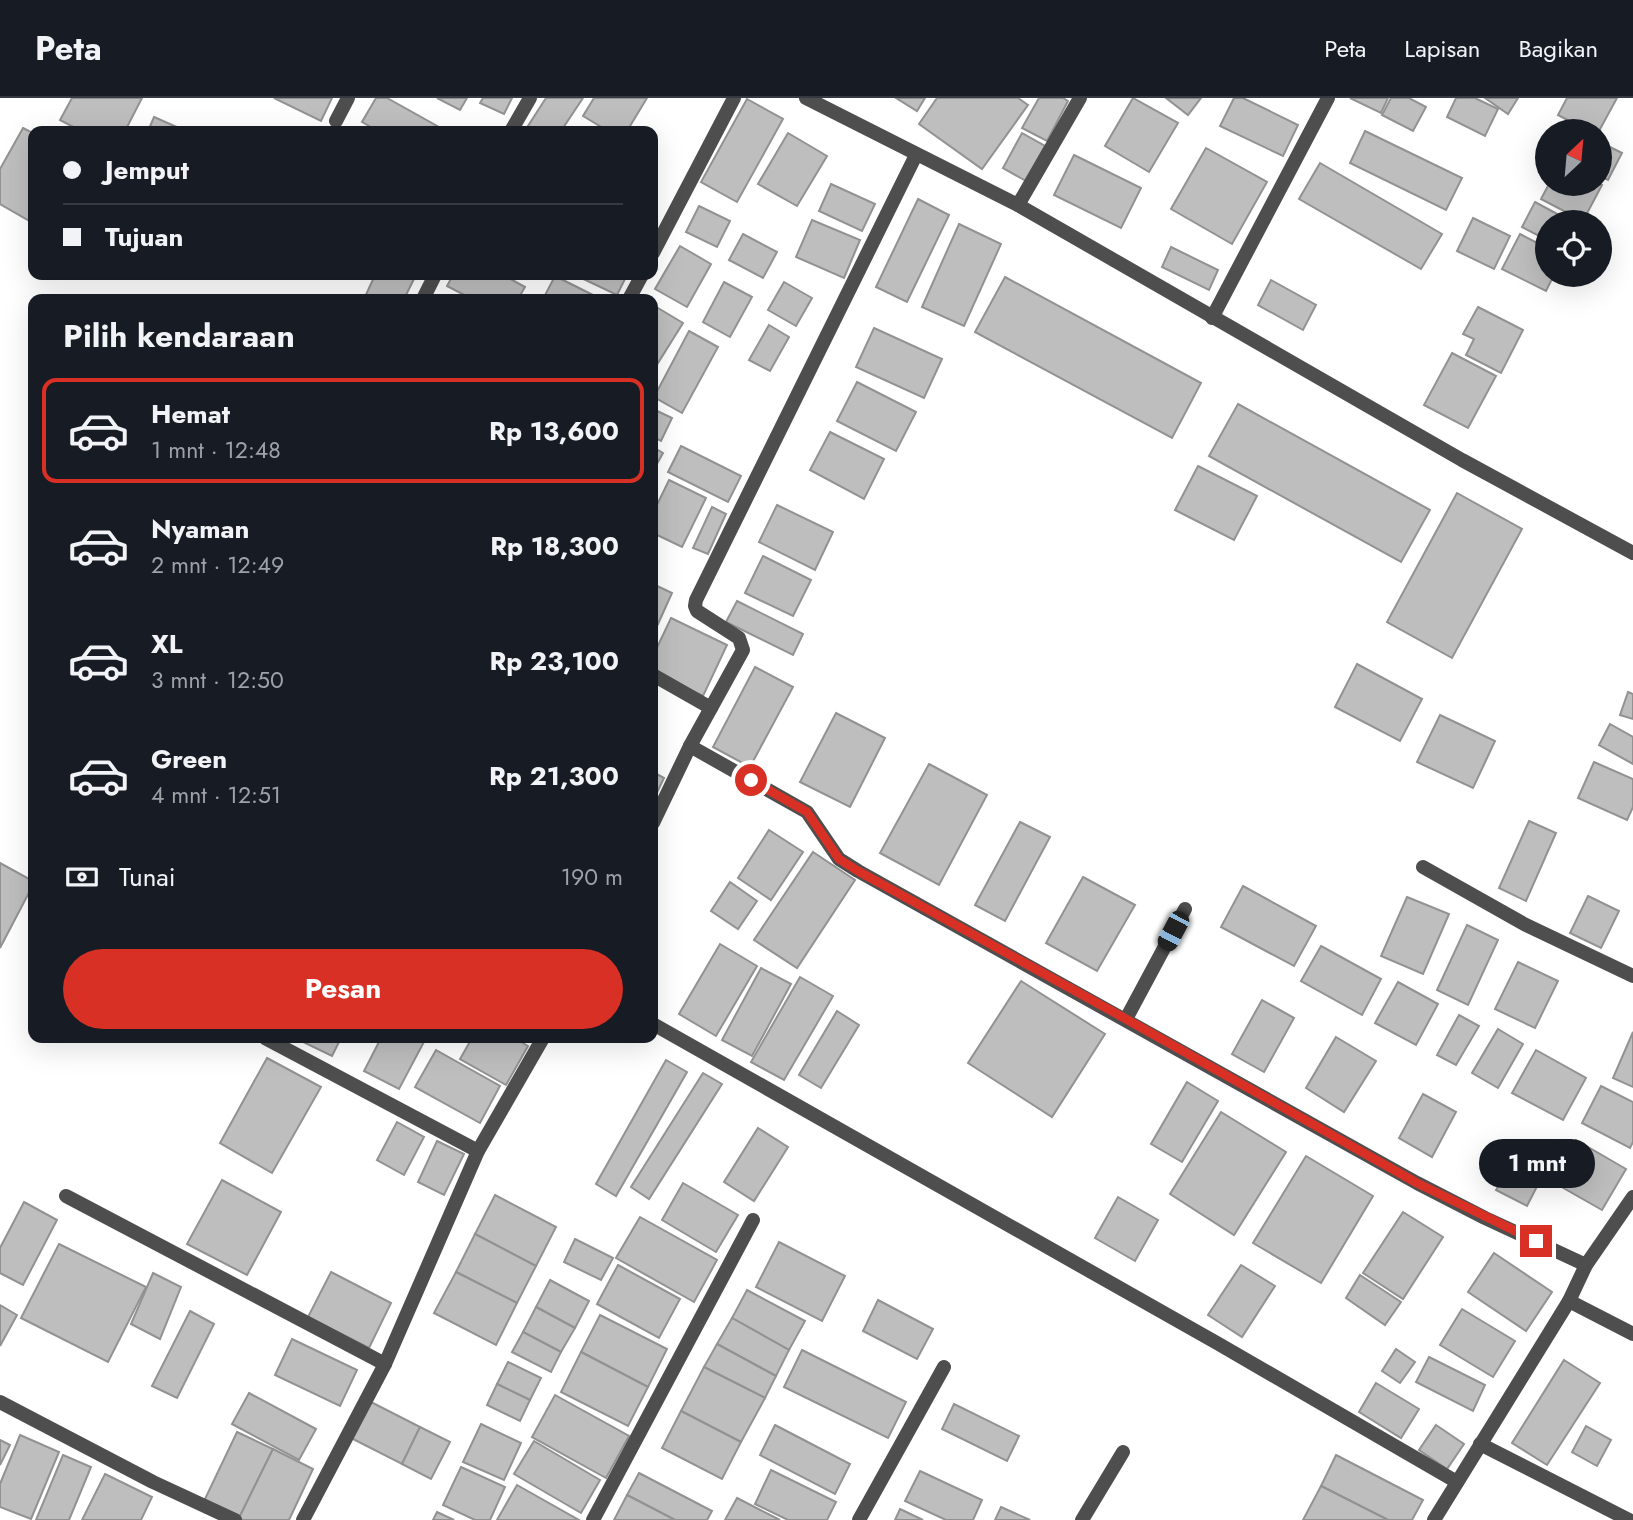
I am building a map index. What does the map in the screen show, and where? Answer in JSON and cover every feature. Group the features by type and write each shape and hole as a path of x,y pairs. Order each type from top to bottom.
{"street":[{"path":"336,121 348,98"},
{"path":"515,126 530,98"},
{"path":"658,243 734,98"},
{"path":"806,98 1018,205 1462,460 1633,554"},
{"path":"1018,205 1080,98"},
{"path":"1212,318 1328,98"},
{"path":"658,813 743,650 739,638 698,611 696,600 916,155"},
{"path":"658,678 711,708"},
{"path":"690,747 807,812 839,859 858,871 1417,1183 1586,1265"},
{"path":"1423,867 1524,924 1633,976"},
{"path":"1126,1019 1185,909"},
{"path":"658,1027 1181,1322 1457,1482"},
{"path":"274,1043 478,1151"},
{"path":"303,1520 385,1364 478,1151 540,1043"},
{"path":"66,1196 385,1364"},
{"path":"1434,1520 1569,1301 1586,1265 1633,1197"},
{"path":"593,1520 753,1220"},
{"path":"1569,1301 1633,1335"},
{"path":"859,1520 944,1367"},
{"path":"0,1402 153,1482 235,1520"},
{"path":"1480,1444 1629,1520"},
{"path":"1082,1520 1123,1452"}],"building":[{"path":"72,98 142,98 128,126 71,126 60,120"},
{"path":"274,98 332,98 321,121"},
{"path":"376,98 387,98 437,126 369,126 362,122"},
{"path":"437,98 467,98 460,110"},
{"path":"483,98 512,98 504,114 480,103"},
{"path":"546,98 583,98 564,126 528,126"},
{"path":"594,98 647,98 630,126 600,126 583,116"},
{"path":"896,98 925,98 917,111"},
{"path":"937,98 1018,98 1028,105 982,169 919,124"},
{"path":"1039,98 1063,98 1068,101 1047,141 1022,128"},
{"path":"1133,98 1178,123 1149,172 1105,146"},
{"path":"1166,98 1201,98 1188,115"},
{"path":"1234,98 1243,98 1298,125 1283,156 1220,126"},
{"path":"1350,98 1388,98 1381,113"},
{"path":"1391,98 1409,98 1426,107 1413,131 1382,115"},
{"path":"1456,98 1475,98 1498,109 1485,136 1447,117"},
{"path":"1485,98 1518,98 1508,114"},
{"path":"1567,98 1617,98 1606,119 1566,119 1558,115"},
{"path":"747,99 783,119 737,202 701,182"},
{"path":"154,117 174,126 150,126"},
{"path":"23,128 28,130 28,220 0,204 0,169"},
{"path":"1365,131 1462,178 1446,210 1350,163"},
{"path":"788,133 827,156 797,206 758,184"},
{"path":"1022,133 1045,146 1026,181 1003,168"},
{"path":"1206,148 1267,182 1232,244 1171,209"},
{"path":"1612,148 1622,153 1612,172"},
{"path":"1074,155 1141,188 1121,228 1054,195"},
{"path":"1320,163 1442,234 1421,269 1299,199"},
{"path":"831,184 875,204 862,231 819,211"},
{"path":"1543,196 1596,196 1589,210 1562,210 1541,199"},
{"path":"918,199 949,215 907,302 876,287"},
{"path":"1535,202 1550,210 1535,210 1535,234 1522,227"},
{"path":"699,206 730,221 717,247 686,232"},
{"path":"1473,218 1510,236 1494,269 1457,251"},
{"path":"812,220 860,240 844,278 796,257"},
{"path":"959,224 1001,244 964,326 922,307"},
{"path":"743,234 777,252 763,278 729,260"},
{"path":"1520,234 1535,242 1535,286 1502,269"},
{"path":"680,246 711,264 687,307 655,289"},
{"path":"1171,247 1218,270 1209,290 1162,267"},
{"path":"1005,277 1201,383 1172,438 975,332"},
{"path":"373,280 414,280 406,294 366,294"},
{"path":"450,280 512,280 525,287 521,294 462,294 447,286"},
{"path":"553,280 563,280 591,294 546,294"},
{"path":"586,280 624,280 618,294"},
{"path":"1271,280 1316,305 1303,330 1258,305"},
{"path":"724,282 752,297 730,337 703,322"},
{"path":"784,282 812,298 796,326 768,310"},
{"path":"1478,307 1523,330 1501,373 1466,355 1474,339 1463,334"},
{"path":"658,308 683,323 658,363"},
{"path":"769,325 789,337 770,371 749,360"},
{"path":"874,328 942,359 924,398 856,367"},
{"path":"689,331 718,347 682,413 658,399 658,389"},
{"path":"1452,353 1496,376 1468,428 1424,405"},
{"path":"857,382 916,412 896,451 837,421"},
{"path":"1238,404 1430,510 1401,562 1209,456"},
{"path":"658,411 672,418 661,441 658,440"},
{"path":"830,432 884,459 864,499 810,470"},
{"path":"681,446 741,476 728,502 668,472"},
{"path":"1198,466 1257,496 1234,540 1175,510"},
{"path":"669,480 706,498 682,547 658,535 658,503"},
{"path":"1457,493 1522,529 1452,658 1387,622"},
{"path":"777,505 833,532 815,570 759,542"},
{"path":"712,507 726,514 708,554 693,548"},
{"path":"763,556 811,580 793,616 745,593"},
{"path":"658,586 672,593 658,624"},
{"path":"737,601 803,634 793,655 726,622"},
{"path":"671,618 727,645 703,696 658,674 658,645"},
{"path":"1357,664 1422,699 1400,741 1335,707"},
{"path":"755,667 793,687 750,767 713,747"},
{"path":"1628,692 1633,694 1633,719 1620,715"},
{"path":"836,713 885,738 850,807 800,782"},
{"path":"1440,715 1495,741 1473,788 1417,762"},
{"path":"1610,724 1633,737 1633,764 1599,745"},
{"path":"1594,762 1633,779 1633,807 1627,820 1578,798"},
{"path":"929,764 987,795 939,885 880,853"},
{"path":"658,775 664,778 658,791"},
{"path":"1529,821 1556,833 1526,901 1499,888"},
{"path":"1020,822 1050,837 1005,921 975,905"},
{"path":"769,830 803,852 771,900 738,878"},
{"path":"813,852 855,880 797,968 754,940"},
{"path":"0,863 28,878 28,895 0,948"},
{"path":"1083,877 1135,905 1097,971 1046,943"},
{"path":"730,882 757,901 738,929 711,911"},
{"path":"1243,886 1316,926 1294,966 1221,927"},
{"path":"1588,896 1619,911 1601,948 1570,933"},
{"path":"1407,897 1449,914 1423,974 1381,956"},
{"path":"1467,925 1498,940 1468,1005 1437,990"},
{"path":"720,944 757,966 716,1036 679,1014"},
{"path":"1321,946 1381,979 1362,1015 1301,981"},
{"path":"1518,962 1558,981 1535,1028 1495,1009"},
{"path":"761,968 791,984 752,1056 722,1040"},
{"path":"800,977 833,996 784,1080 751,1062"},
{"path":"1021,981 1105,1034 1052,1117 968,1063"},
{"path":"1398,982 1438,1004 1416,1045 1375,1023"},
{"path":"1262,1000 1294,1018 1264,1072 1232,1054"},
{"path":"837,1011 859,1025 821,1088 799,1075"},
{"path":"1459,1015 1479,1026 1456,1065 1437,1055"},
{"path":"1498,1029 1523,1044 1498,1088 1472,1073"},
{"path":"1633,1032 1633,1087 1613,1078"},
{"path":"1336,1037 1376,1061 1344,1112 1306,1088"},
{"path":"305,1043 338,1043 332,1056"},
{"path":"378,1043 423,1043 399,1089 364,1071"},
{"path":"469,1043 523,1043 528,1046 506,1085 460,1059"},
{"path":"436,1050 500,1086 480,1123 415,1087"},
{"path":"1536,1050 1586,1078 1563,1120 1512,1093"},
{"path":"267,1058 321,1087 272,1173 220,1143"},
{"path":"666,1060 687,1072 616,1196 596,1184"},
{"path":"703,1073 722,1084 649,1199 631,1187"},
{"path":"1187,1082 1218,1101 1182,1162 1151,1144"},
{"path":"1601,1086 1633,1102 1633,1142 1630,1148 1582,1123"},
{"path":"1423,1094 1456,1112 1432,1157 1399,1138"},
{"path":"1221,1112 1286,1152 1234,1235 1170,1194"},
{"path":"397,1122 424,1137 404,1175 377,1160"},
{"path":"758,1128 788,1147 754,1201 724,1182"},
{"path":"1576,1140 1626,1169 1602,1210 1551,1181"},
{"path":"437,1141 464,1154 444,1195 418,1182"},
{"path":"1517,1152 1547,1167 1527,1206 1496,1190"},
{"path":"1306,1156 1373,1196 1321,1283 1253,1243"},
{"path":"222,1180 281,1212 247,1275 187,1244"},
{"path":"683,1183 738,1215 716,1252 662,1220"},
{"path":"495,1195 556,1227 536,1266 475,1234"},
{"path":"1118,1197 1158,1220 1135,1261 1095,1238"},
{"path":"24,1202 57,1220 23,1285 0,1273 0,1248"},
{"path":"1403,1212 1443,1237 1403,1299 1363,1273"},
{"path":"640,1217 717,1260 694,1302 616,1258"},
{"path":"475,1234 536,1266 517,1303 456,1272"},
{"path":"575,1239 613,1258 601,1280 564,1262"},
{"path":"779,1242 845,1276 822,1321 756,1287"},
{"path":"59,1244 146,1287 108,1362 21,1318"},
{"path":"1494,1253 1552,1292 1526,1331 1468,1292"},
{"path":"618,1265 680,1299 659,1338 597,1304"},
{"path":"1241,1265 1275,1286 1242,1337 1208,1315"},
{"path":"331,1272 391,1303 369,1348 308,1317"},
{"path":"456,1272 517,1303 496,1345 434,1313"},
{"path":"153,1273 181,1287 160,1339 131,1324"},
{"path":"1360,1275 1401,1302 1385,1325 1346,1298"},
{"path":"550,1280 589,1301 575,1328 536,1307"},
{"path":"747,1290 805,1321 789,1350 732,1318"},
{"path":"878,1300 933,1329 917,1359 863,1331"},
{"path":"0,1305 17,1315 0,1346"},
{"path":"536,1307 575,1328 561,1352 523,1332"},
{"path":"1462,1309 1515,1341 1493,1377 1440,1345"},
{"path":"190,1311 214,1324 177,1398 152,1386"},
{"path":"600,1315 667,1349 648,1387 581,1352"},
{"path":"732,1318 789,1350 776,1376 717,1344"},
{"path":"523,1332 561,1352 551,1372 512,1352"},
{"path":"292,1339 357,1370 340,1406 275,1375"},
{"path":"717,1344 776,1376 765,1398 704,1367"},
{"path":"1396,1349 1415,1362 1400,1383 1382,1371"},
{"path":"802,1350 906,1402 888,1438 784,1387"},
{"path":"581,1352 648,1387 628,1426 561,1392"},
{"path":"1429,1357 1485,1385 1473,1411 1416,1382"},
{"path":"1564,1360 1600,1383 1547,1465 1512,1443"},
{"path":"508,1362 541,1378 530,1400 497,1384"},
{"path":"704,1367 765,1398 741,1442 681,1411"},
{"path":"1376,1383 1419,1409 1401,1438 1359,1412"},
{"path":"497,1384 530,1400 520,1421 487,1405"},
{"path":"249,1393 316,1429 299,1460 232,1424"},
{"path":"555,1395 629,1436 606,1478 532,1437"},
{"path":"369,1401 420,1427 402,1464 351,1438"},
{"path":"954,1404 1019,1436 1007,1461 942,1429"},
{"path":"681,1411 741,1442 722,1479 662,1448"},
{"path":"481,1424 521,1443 504,1480 463,1462"},
{"path":"775,1425 850,1464 835,1494 760,1455"},
{"path":"1436,1425 1464,1444 1447,1469 1419,1450"},
{"path":"1586,1426 1611,1440 1597,1466 1572,1452"},
{"path":"420,1427 450,1442 431,1479 402,1464"},
{"path":"237,1432 273,1449 239,1518 204,1501"},
{"path":"20,1435 59,1452 31,1519 0,1507 0,1484"},
{"path":"0,1440 10,1445 0,1465"},
{"path":"534,1441 600,1480 581,1513 514,1474"},
{"path":"273,1449 313,1469 289,1520 243,1520 239,1518"},
{"path":"63,1455 91,1467 69,1520 36,1520"},
{"path":"1336,1455 1423,1500 1412,1520 1388,1520 1321,1486"},
{"path":"461,1467 505,1487 490,1520 475,1520 443,1505"},
{"path":"771,1470 836,1502 827,1520 788,1520 755,1504"},
{"path":"920,1471 982,1500 973,1520 946,1520 905,1501"},
{"path":"639,1473 712,1511 707,1520 675,1520 627,1495"},
{"path":"105,1474 152,1497 141,1520 82,1520"},
{"path":"517,1485 579,1520 497,1520"},
{"path":"1321,1486 1388,1520 1303,1520"},
{"path":"627,1495 675,1520 614,1520"},
{"path":"737,1498 780,1520 725,1520"},
{"path":"1001,1507 1030,1520 995,1520"},
{"path":"900,1509 923,1520 895,1520"},
{"path":"437,1512 454,1520 433,1520"}],"route":[{"path":"751,780 807,812 839,859 858,871 1417,1183 1536,1241"}]}
